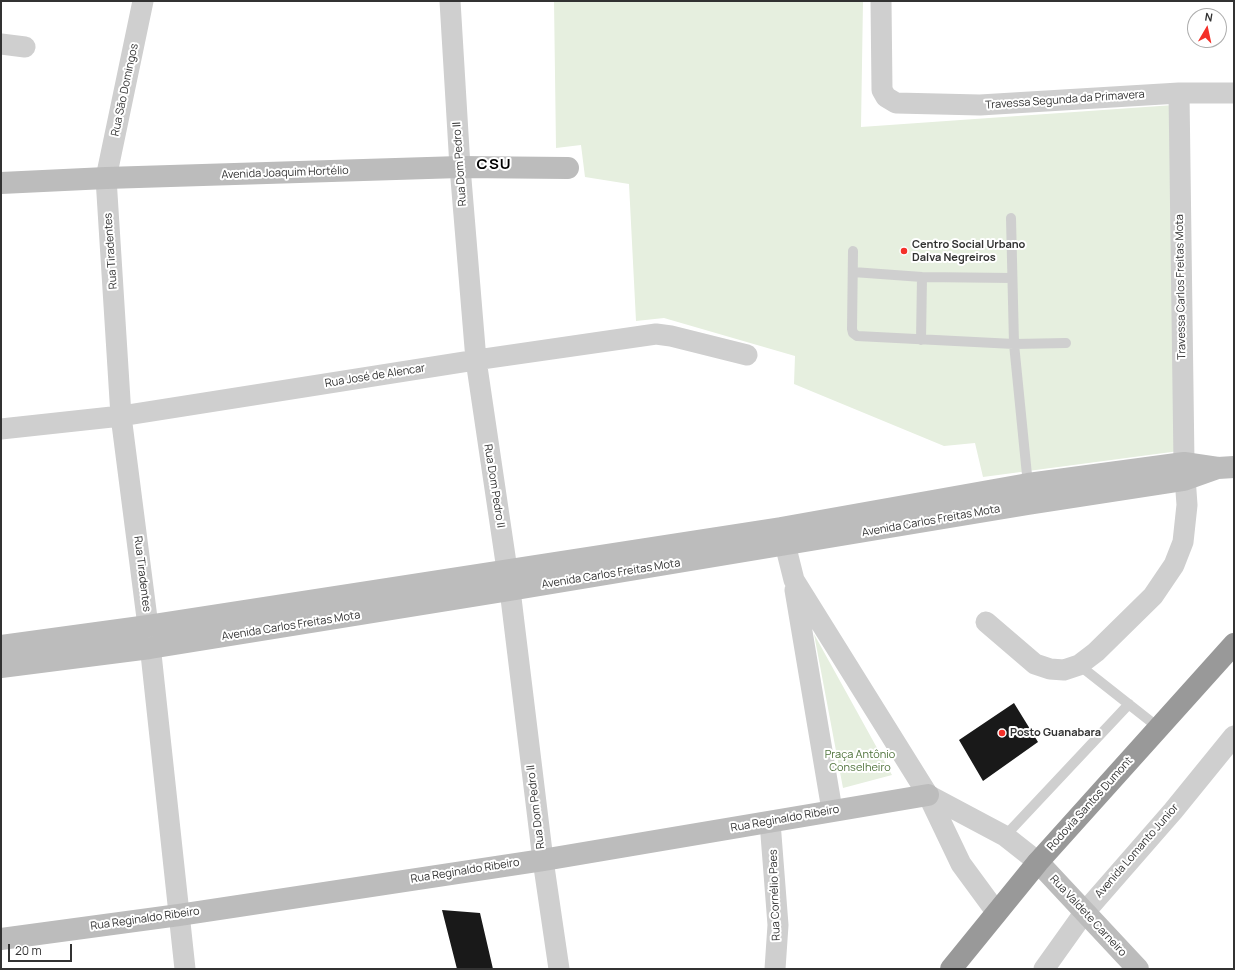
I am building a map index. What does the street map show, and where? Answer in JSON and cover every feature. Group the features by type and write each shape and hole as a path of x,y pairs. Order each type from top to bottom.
{"highway":[{"name":"Rodovia Santos Dumont","path":"951,969 1038,862 1234,644"}],"street":[{"name":"Rua São Domingos","path":"106,178 143,1"},
{"name":"Rua Dom Pedro II","path":"450,1 452,56 460,167 476,360 490,466 508,580 543,860 559,969"},
{"name":"Travessa Segunda da Primavera","path":"881,1 882,90 886,98 896,103 980,105 1179,93 1234,93"},
{"path":"1,44 25,47"},
{"name":"Travessa Carlos Freitas Mota","path":"1079,665 1096,652 1153,596 1174,565 1183,542 1187,521 1188,505 1184,472 1179,93"},
{"name":"Avenida Joaquim Hortélio","path":"1,183 106,178 460,167 568,168"},
{"name":"Rua Tiradentes","path":"106,178 121,416 148,626 185,969"},
{"name":"Rua José de Alencar","path":"1,429 121,416 476,360 656,334 747,355"},
{"name":"Avenida Carlos Freitas Mota","path":"1,646 508,580 782,537 1028,494 1184,472 1226,468"},
{"path":"782,537 794,580 832,810"},
{"name":"Avenida Carlos Freitas Mota","path":"1,668 150,648 508,580"},
{"path":"794,580 928,795 961,864 997,913"},
{"path":"986,622 1035,664 1050,669 1064,670 1079,665"},
{"name":"Avenida Lomanto Junior","path":"1044,969 1084,913 1173,811 1234,736"},
{"path":"928,795 1005,836 1038,862"},
{"name":"Rua Reginaldo Ribeiro","path":"1,939 179,915 543,860 928,795"},
{"name":"Rua Cornélio Paes","path":"770,822 778,918 775,969"},
{"name":"Rua Valdete Carneiro","path":"1038,862 1084,913 1138,969"}],"lane":[{"path":"1011,218 1014,344 1028,494"},
{"path":"853,251 853,333 862,337 1014,344 1066,342"},
{"path":"853,272 922,277 1012,278"},
{"path":"921,340 922,277"},
{"path":"1079,665 1159,728"},
{"path":"1005,836 1129,704"}],"green space":[{"name":"Centro Social Urbano Dalva Negreiros","path":"554,1 863,1 861,127 1174,105 1179,451 983,477 975,443 944,446 794,384 795,356 664,318 636,321 629,184 585,177 581,145 556,148"},
{"name":"Praça Antônio Conselheiro","path":"814,634 892,775 843,788"}],"building":[{"path":"1014,703 1038,742 983,781 959,740"},
{"path":"442,910 480,913 493,969 457,969"}],"place":[{"name":"Centro Social Urbano Dalva Negreiros","path":"904,251"},
{"name":"Posto Guanabara","path":"1002,733"}],"district":[{"name":"CSU","path":"494,165"}]}
